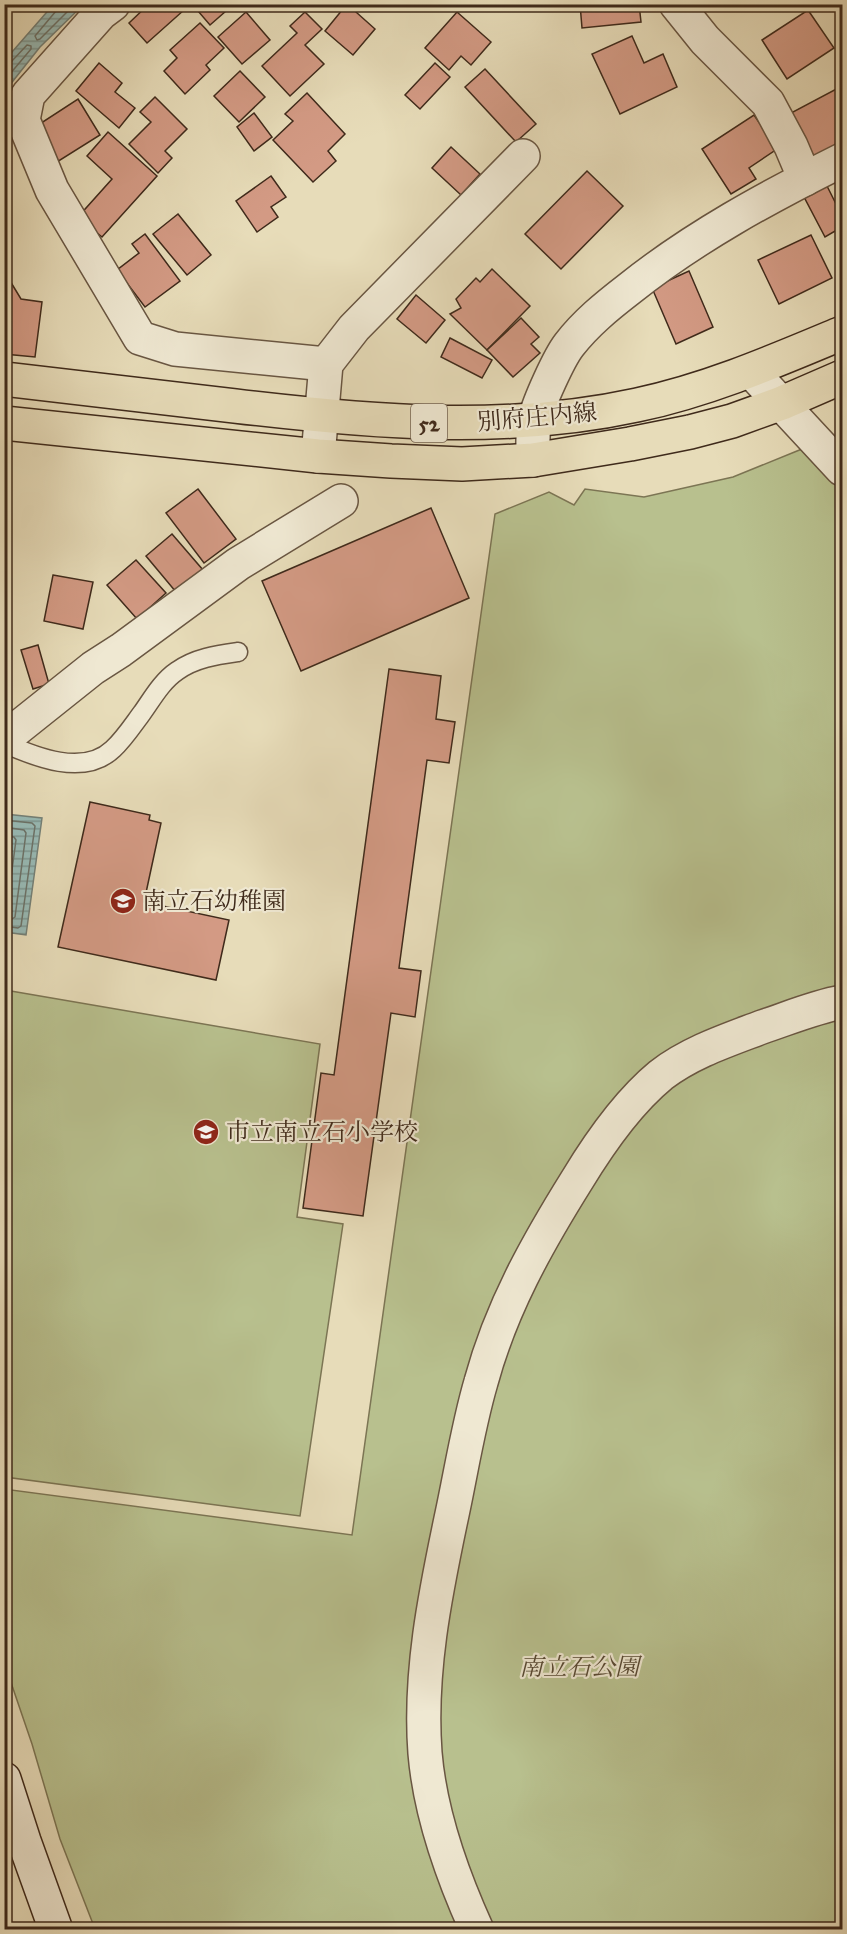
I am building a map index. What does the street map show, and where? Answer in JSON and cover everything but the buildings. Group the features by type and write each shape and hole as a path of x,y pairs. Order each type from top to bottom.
{"main road":[{"name":"別府庄内線","path":"4,379 321,416 460,424 534,421 637,405 684,394 751,371 843,333"},
{"name":"別府庄内線","path":"4,423 318,456 462,464 533,460 690,432 732,421 843,377"}],"street":[{"path":"113,4 101,13 28,95 23,120 52,190 140,338 175,349 326,364"},
{"path":"676,4 705,40 768,103 805,179"},
{"path":"318,456 326,364 354,328 524,156"},
{"path":"533,460 534,421 542,400 568,346 597,314 654,269 712,231 843,160"},
{"path":"751,371 843,469"},
{"path":"4,739 75,682 238,564 341,501"},
{"path":"477,1929 461,1893 433,1800 425,1750 427,1658 440,1575 481,1383 498,1330 524,1270 551,1220 612,1128 650,1086 680,1063 715,1045 795,1015 843,1002"},
{"path":"4,1779 54,1928"}],"lane":[{"path":"4,743 33,756 56,762 78,763 97,758 112,750 136,722 159,688 177,671 195,661 238,652"}],"green space":[{"name":"南立石公園","path":"802,449 842,491 842,1929 95,1929 60,1839 32,1744 5,1665 4,1489 352,1535 495,514 549,492 574,505 585,489 644,497 733,477"},
{"path":"5,990 320,1044 297,1217 343,1224 300,1516 5,1477"}],"water":[{"path":"53,5 83,5 40,47 5,91 5,60"},
{"path":"5,814 42,818 26,935 5,932"}],"place":[{"name":"南立石幼稚園","path":"123,901"},
{"name":"市立南立石小学校","path":"206,1132"}]}
